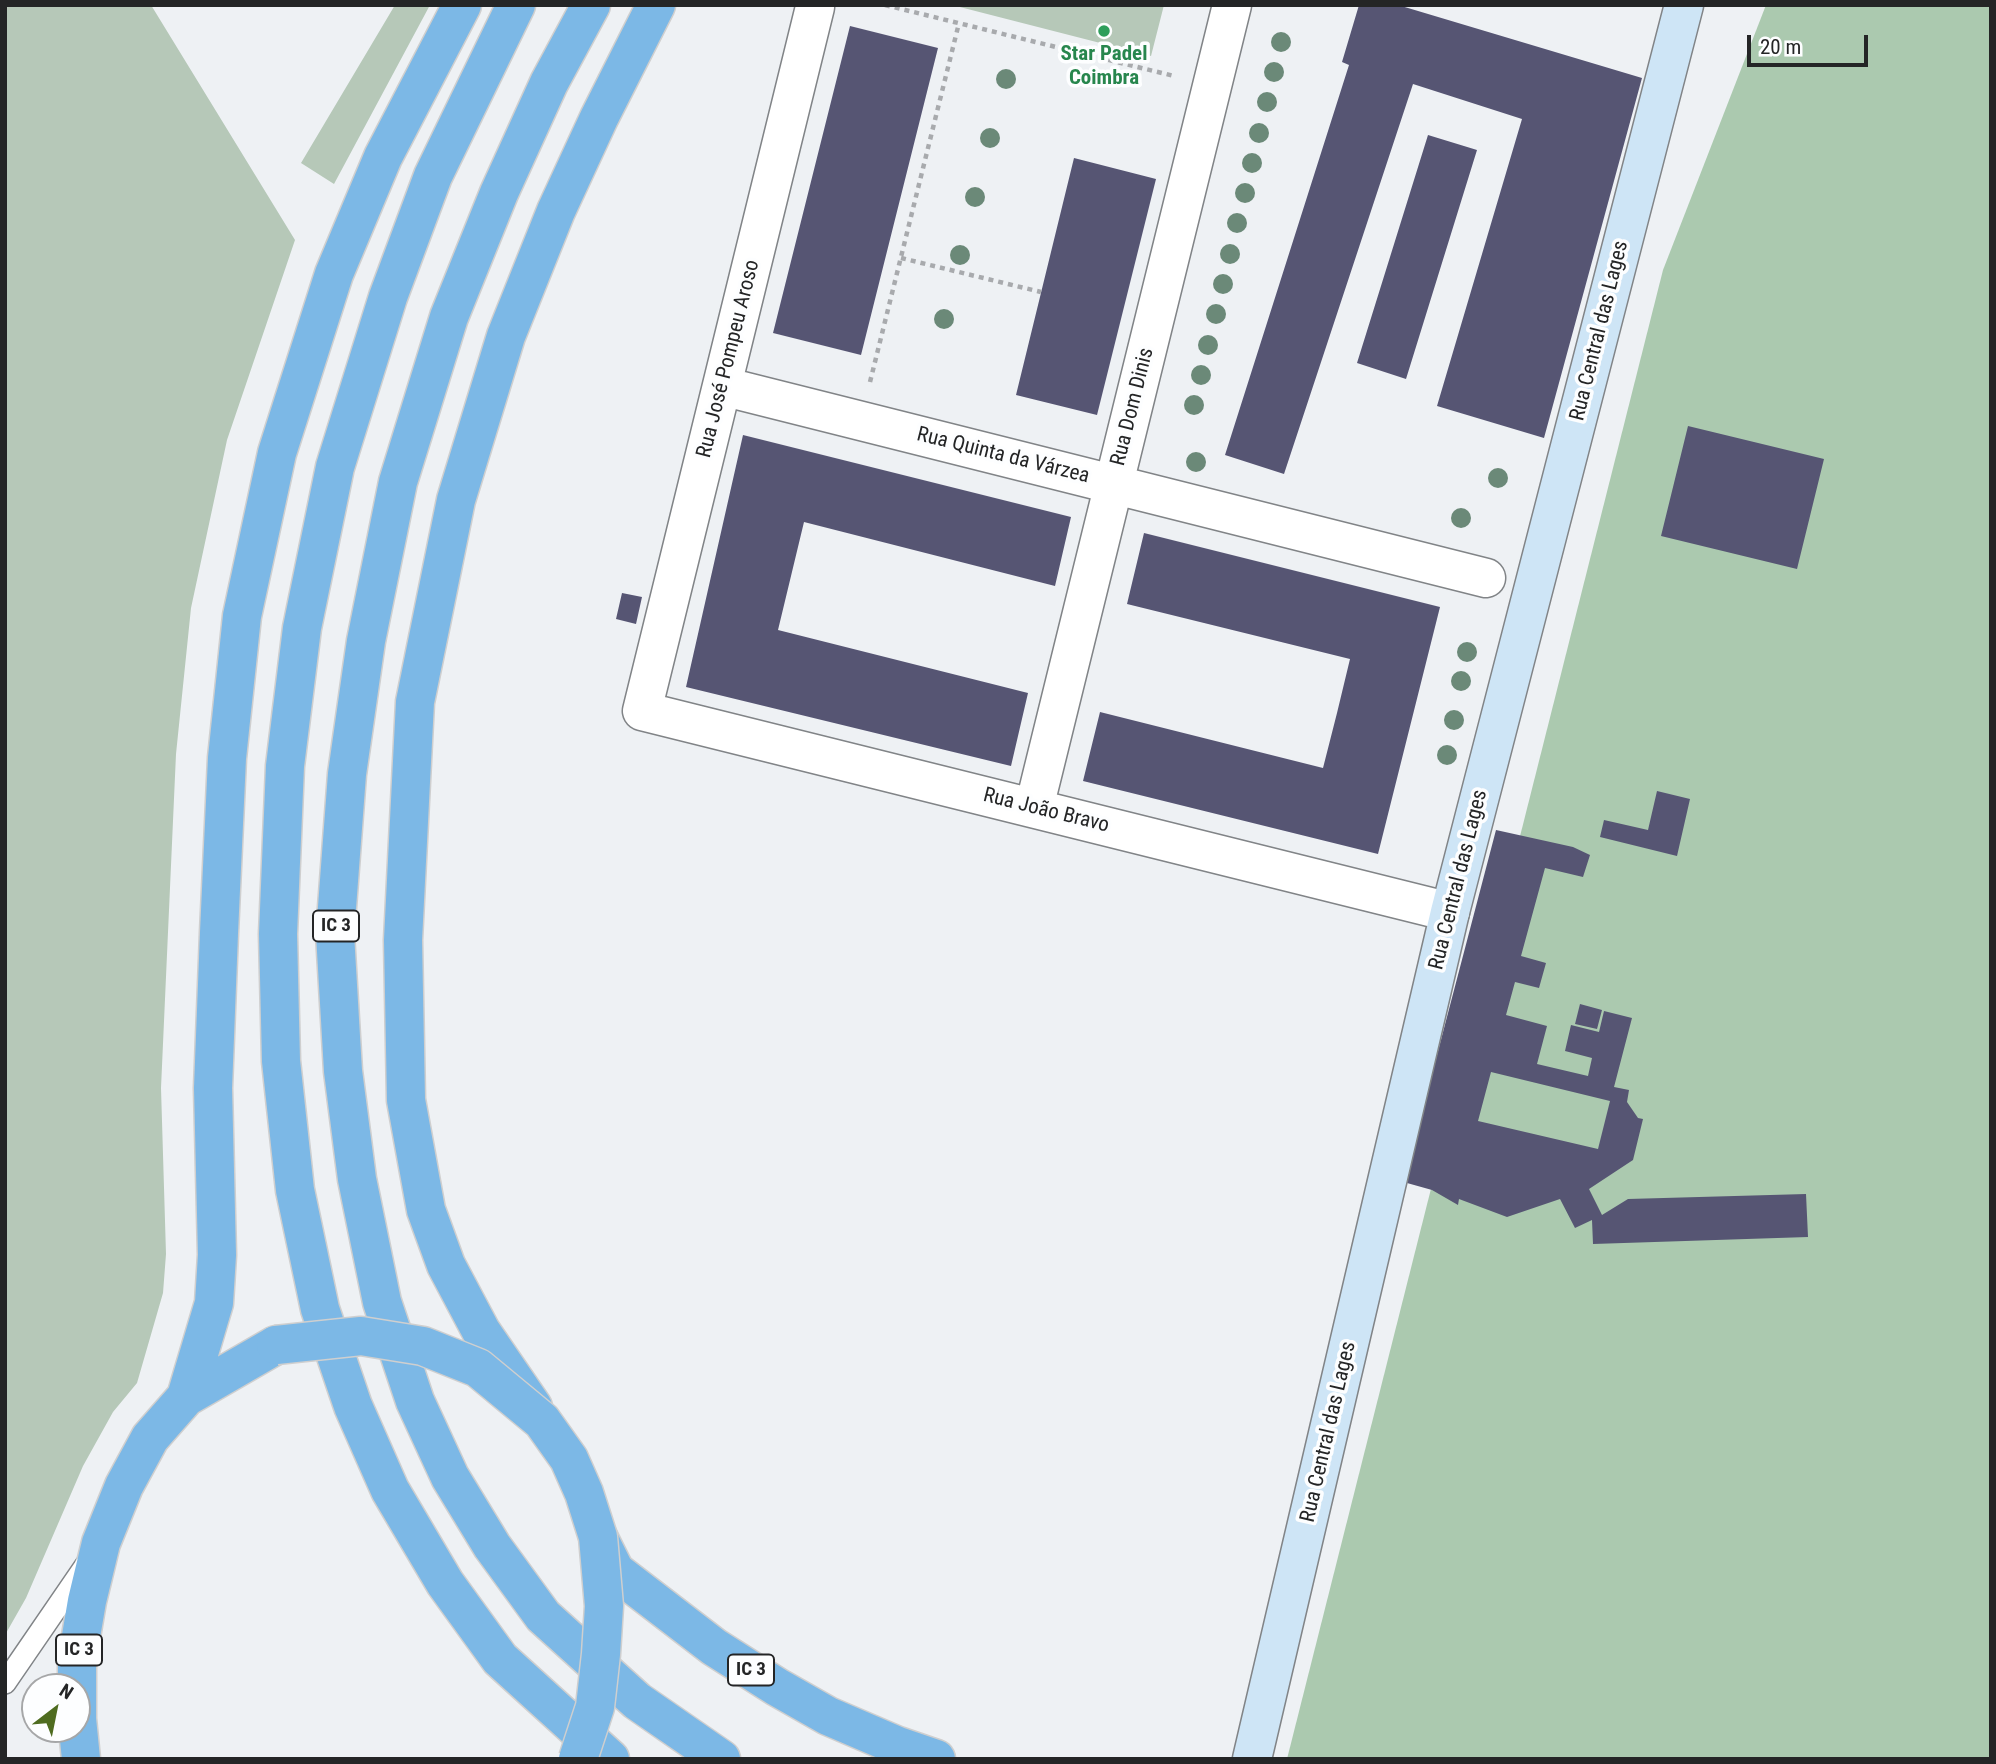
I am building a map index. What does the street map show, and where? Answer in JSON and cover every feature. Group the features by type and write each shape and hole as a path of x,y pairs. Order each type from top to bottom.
{"highway":[{"name":"IC 3","path":"186,1397 214,1303 218,1255 213,1088 216,985 227,758 242,616 277,453 334,275 383,157 462,5"},
{"path":"516,5 433,176 388,297 335,467 302,628 285,766 278,934 281,1060 295,1190 320,1309 353,1406 390,1490 445,1583 500,1659 610,1759"},
{"name":"IC 3","path":"591,5 549,83 499,192 449,317 398,482 366,641 347,774 335,934 343,1071 358,1179 382,1302 415,1401 450,1477 492,1546 544,1616 637,1701 721,1759"},
{"name":"IC 3","path":"656,5 556,211 506,336 456,500 415,702 403,940 406,1100 426,1210 446,1265 481,1331 569,1459 584,1493 598,1537 615,1571 714,1647 777,1687 828,1716 936,1759"},
{"name":"IC 3","path":"81,1759 77,1719 78,1660 101,1542 124,1486 150,1438 186,1397 276,1345 361,1336 423,1346 478,1368 542,1421"},
{"name":"IC 3","path":"578,1759 595,1707 601,1654 604,1606 598,1537"}],"main road":[{"name":"Rua Central das Lages","path":"1252,1759 1450,912 1684,5"}],"street":[{"name":"Rua Dom Dinis","path":"1034,808 1232,5"},
{"name":"Rua José Pompeu Aroso","path":"642,711 815,7"},
{"name":"Rua Quinta da Várzea","path":"722,386 1486,578"},
{"name":"Rua João Bravo","path":"642,711 1450,912"}],"lane":[{"path":"5,1683 101,1542"}],"path":[{"path":"885,5 1212,85"},
{"path":"861,420 959,23"},
{"path":"901,258 1041,292"}],"green space":[{"path":"5,5 151,5 295,240 227,440 191,608 176,754 161,1088 166,1254 163,1293 137,1383 113,1412 83,1466 26,1598 5,1635"},
{"path":"395,5 430,5 334,184 301,163"},
{"name":"Star Padel Coimbra","path":"952,5 1164,5 1151,56"},
{"path":"1766,5 1991,5 1991,1759 1287,1759 1663,270"}],"building":[{"path":"1359,5 1398,5 1642,78 1544,438 1437,406 1522,119 1413,84 1284,474 1225,455 1349,65 1342,62"},
{"path":"850,26 938,48 861,355 773,333"},
{"path":"1428,135 1477,150 1406,379 1357,363"},
{"path":"1074,158 1156,179 1097,415 1016,395"},
{"path":"1688,426 1824,459 1797,569 1661,536"},
{"path":"743,435 1071,517 1055,586 804,522 778,630 1028,693 1011,766 686,687"},
{"path":"1144,533 1440,607 1378,854 1083,781 1100,712 1323,768 1337,713 1350,659 1127,604"},
{"path":"622,593 642,597 636,624 616,619"},
{"path":"1657,791 1690,799 1677,856 1600,837 1604,820 1648,830"},
{"path":"1496,830 1573,847 1590,855 1583,877 1545,868 1521,956 1546,963 1539,988 1515,982 1506,1015 1547,1026 1537,1064 1588,1076 1592,1058 1565,1051 1571,1025 1599,1032 1604,1011 1632,1018 1614,1087 1629,1090 1627,1102 1638,1118 1643,1119 1633,1160 1589,1189 1602,1215 1628,1199 1806,1194 1808,1237 1593,1244 1592,1220 1575,1228 1560,1199 1507,1217 1459,1199 1458,1205 1432,1190 1407,1183 1421,1116","holes":["1491,1072 1610,1101 1598,1149 1478,1121"]},
{"path":"1580,1004 1602,1010 1597,1029 1575,1024"}],"place":[{"name":"Star Padel Coimbra","path":"1104,31"}]}
